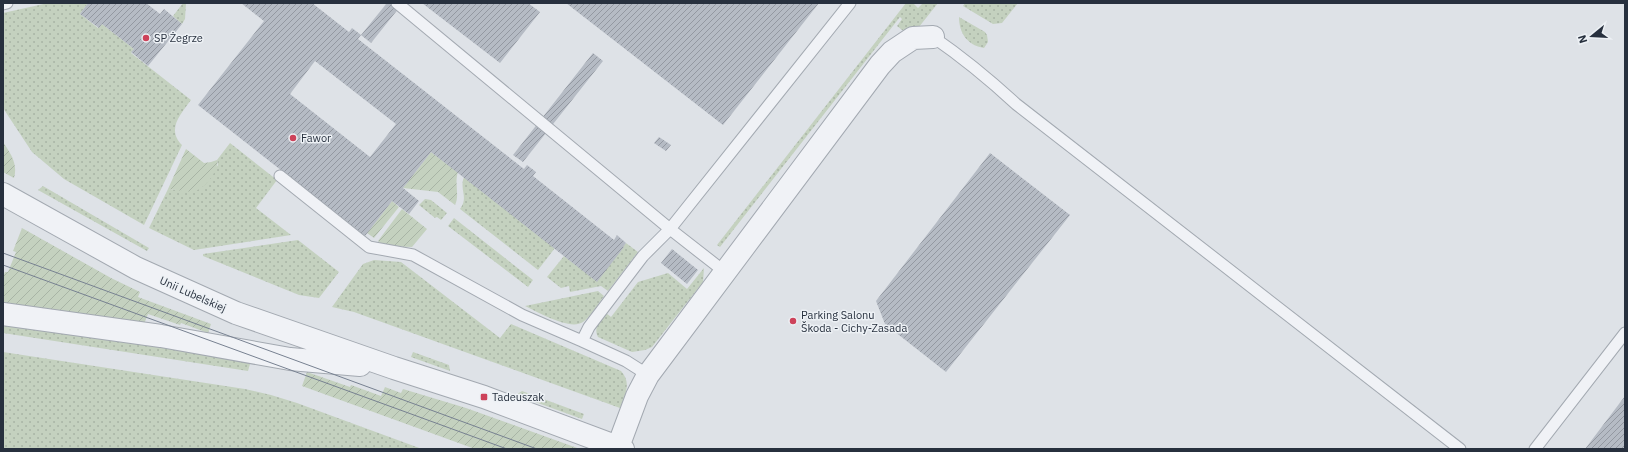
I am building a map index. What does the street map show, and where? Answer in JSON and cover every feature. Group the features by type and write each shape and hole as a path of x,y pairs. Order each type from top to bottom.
{"street":[{"path":"620,448 637,396 648,375 880,65 892,52 913,38 933,37"},
{"name":"Unii Lubelskiej","path":"3,194 136,268 236,313 394,368 484,397 620,448"},
{"name":"Unii Lubelskiej","path":"3,314 161,336 290,359 394,368"}],"lane":[{"path":"3,4 7,3"},
{"path":"397,3 670,229 725,272"},
{"path":"582,341 589,327 643,256 670,229 850,3"},
{"path":"933,37 956,53 1022,108 1460,449"},
{"path":"280,176 369,248 413,255 522,316 626,361 648,375"},
{"path":"1535,449 1625,334"}],"green space":[{"path":"48,3 88,3 80,14 98,28 102,24 134,49 131,53 191,100 180,116 175,127 177,139 182,145 144,225 64,179 32,152 3,108 3,13"},
{"path":"183,3 186,3 185,19 182,24 173,16"},
{"path":"906,3 913,3 918,8 923,3 938,3 911,37 897,26 902,19 900,17 720,247 717,245"},
{"path":"965,3 1018,3 1002,23 993,24 963,6"},
{"path":"959,17 985,32 988,42 984,48 973,44 965,37 959,23"},
{"path":"3,142 11,155 14,164 14,178 3,172"},
{"path":"230,143 277,180 256,208 291,235 194,250 149,228 168,189 194,191 218,165 217,160"},
{"path":"186,149 204,163 217,160 214,174 198,190 188,192 168,189"},
{"path":"431,152 458,172 457,197 455,205 438,192 403,188"},
{"path":"464,177 555,248 538,270 460,209 464,201"},
{"path":"43,186 149,248 147,251 38,190"},
{"path":"425,199 431,200 447,213 441,220 437,217 435,218 419,205"},
{"path":"392,201 399,207 374,238 367,233"},
{"path":"402,209 427,229 412,247 384,246 378,241"},
{"path":"454,218 533,280 528,287 448,226"},
{"path":"22,228 111,278 140,292 138,297 211,324 208,333 181,323 180,325 148,314 144,324 3,303 3,277 5,272 8,272 16,252 13,251"},
{"path":"298,240 339,272 319,298 299,295 203,256 203,254"},
{"path":"626,243 638,252 608,291 601,286 570,292 569,286 561,288 547,277 564,256 597,281"},
{"path":"374,260 401,262 500,338 511,324 621,371 627,385 620,408 354,312 332,307 363,264"},
{"path":"704,268 703,282 652,347 645,350 632,352 598,337 596,330 598,324 606,313 611,317 638,282 668,273 687,289"},
{"path":"598,291 604,296 589,317 583,322 577,324 554,320 525,306"},
{"path":"3,323 237,359 250,364 248,371 3,333"},
{"path":"3,352 245,389 271,395 297,403 422,449 3,449"},
{"path":"413,352 449,365 450,371 411,357"},
{"path":"307,372 350,387 351,385 381,396 385,387 401,393 403,389 466,408 580,449 475,449 302,386"},
{"path":"522,391 584,414 582,419 516,395"}],"building":[{"name":"SP Żegrze","path":"88,3 146,3 160,14 164,9 182,24 148,66 131,52 134,49 102,24 99,28 80,14"},
{"path":"241,3 312,3 349,32 352,28 361,35 358,39 524,169 527,165 536,172 533,176 614,240 617,235 626,243 624,247 597,282 431,152 403,188 419,201 409,214 392,201 365,236 198,105 264,21","holes":["315,61 396,124 370,157 290,94"]},
{"path":"387,3 403,3 371,43 361,35"},
{"path":"422,3 528,3 540,12 500,63"},
{"path":"566,3 819,3 723,125"},
{"path":"593,53 603,61 523,162 513,155"},
{"path":"659,137 671,145 666,151 654,143"},
{"path":"990,153 1070,215 946,372 885,324 876,301"},
{"path":"672,249 698,270 687,284 661,263"},
{"path":"1625,396 1625,449 1585,449"}],"tram line":[{"path":"3,253 537,449"},
{"path":"3,265 507,449"}],"place":[{"name":"SP Żegrze","path":"146,38"},
{"name":"Fawor","path":"293,138"},
{"name":"Parking Salonu Škoda - Cichy-Zasada","path":"793,321"},
{"name":"Tadeuszak","path":"484,397"}]}
